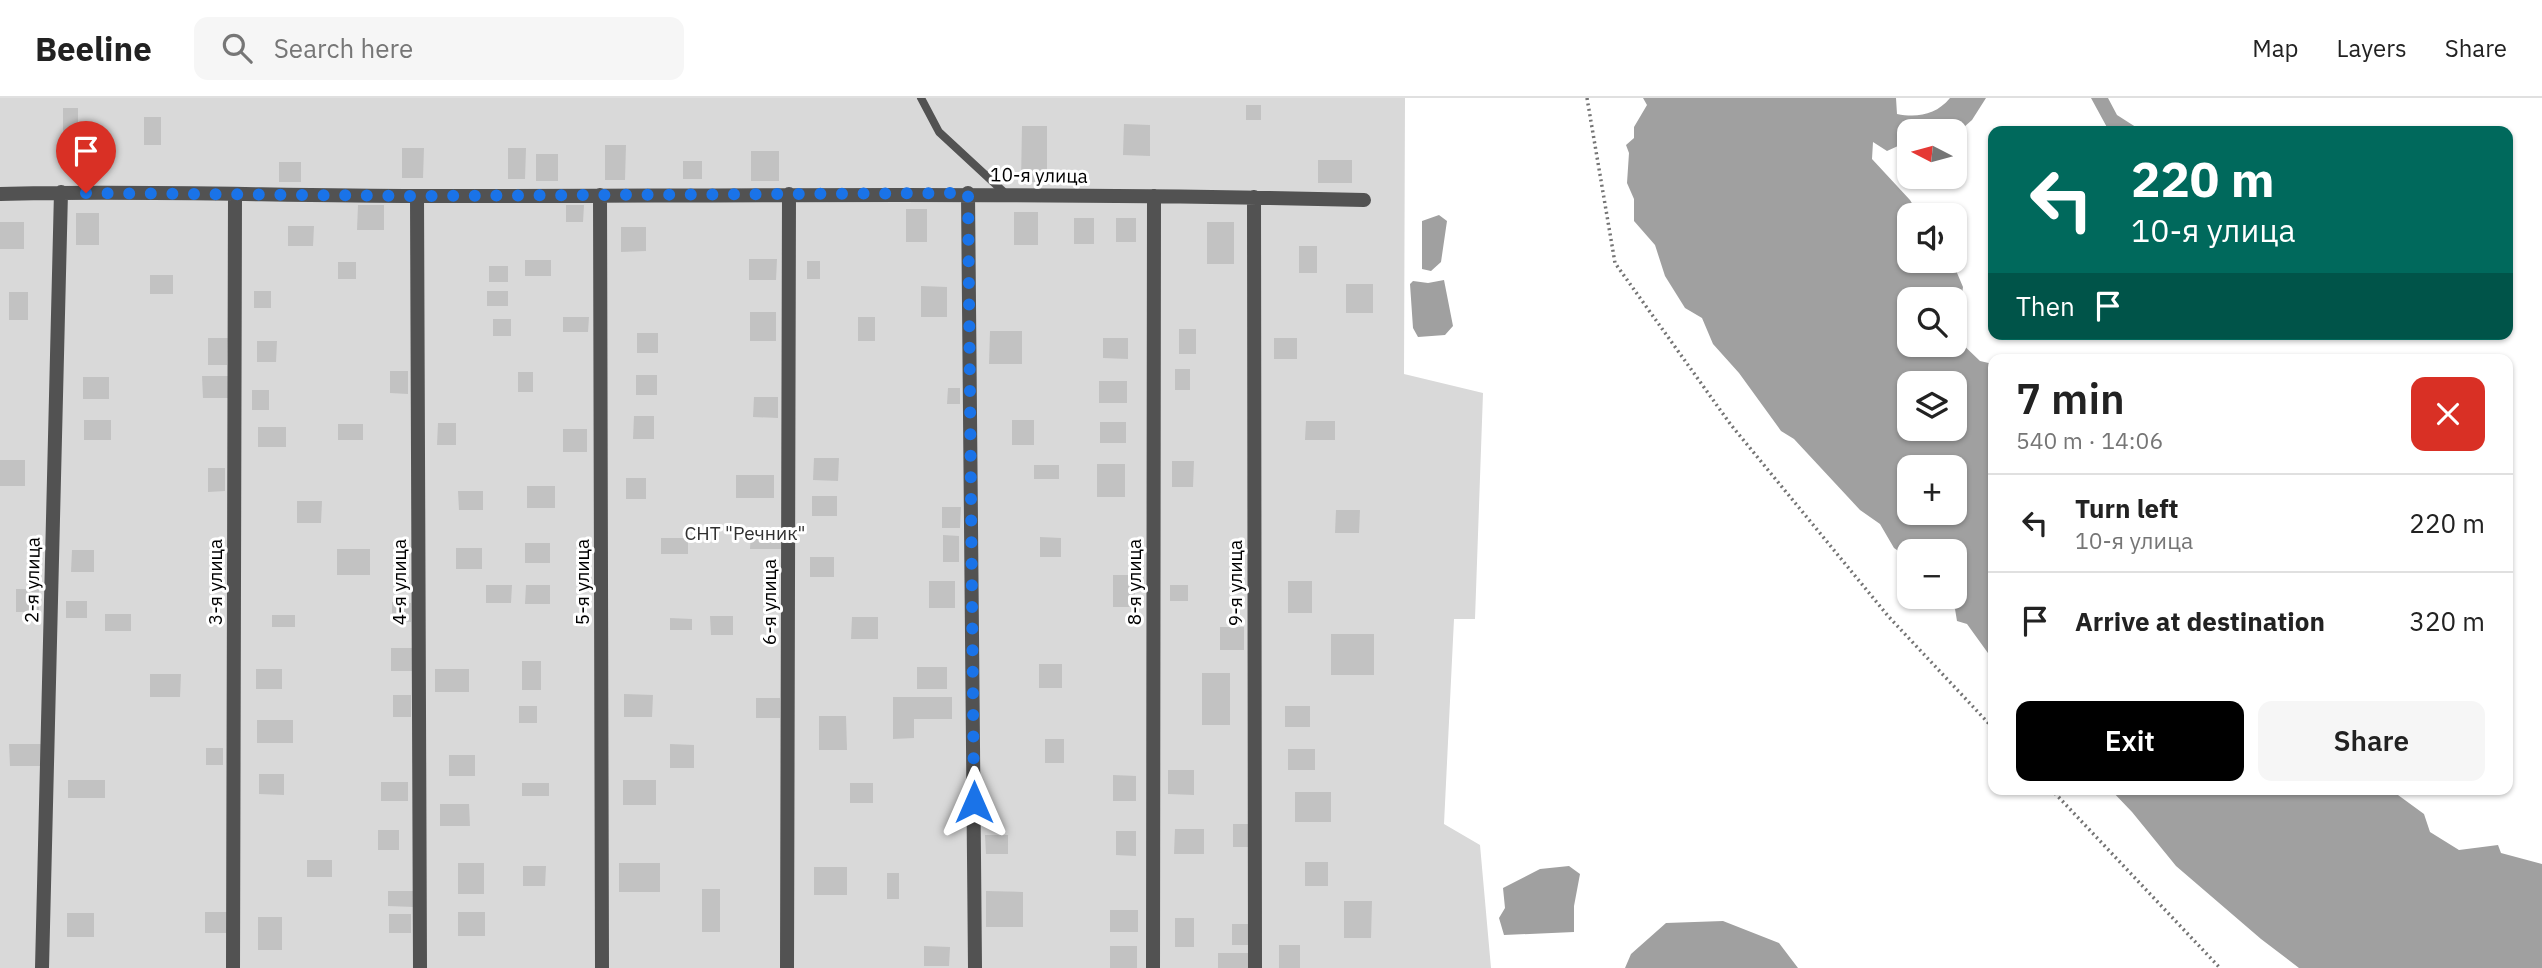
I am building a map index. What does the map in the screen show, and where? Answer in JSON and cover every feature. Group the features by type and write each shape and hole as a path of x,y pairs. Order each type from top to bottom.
{"street":[{"name":"10-я улица","path":"0,194 61,192 417,196 968,193 1364,200"},
{"name":"2-я улица","path":"42,968 61,192"},
{"path":"968,193 975,968"},
{"name":"6-я улица","path":"787,968 789,194"},
{"name":"3-я улица","path":"233,968 236,195"},
{"name":"5-я улица","path":"600,195 602,968"},
{"name":"4-я улица","path":"417,196 420,968"},
{"name":"8-я улица","path":"1153,968 1154,196"},
{"name":"9-я улица","path":"1254,197 1255,968"}],"lane":[{"path":"921,98 939,132 1006,194"}],"path":[{"path":"1587,98 1615,263 1731,425 1888,616 1988,723"},
{"path":"2057,795 2220,968"}],"green space":[{"name":"СНТ \"Речник\"","path":"0,98 1405,98 1404,374 1483,393 1475,619 1454,619 1444,824 1480,845 1491,968 0,968"}],"shaded area":[{"path":"1643,98 1896,98 1897,114 1912,116 1932,112 1950,98 1986,98 1967,124 1967,119 1897,119 1897,146 1887,151 1873,142 1872,159 1912,203 1897,203 1897,273 1957,273 1963,287 1897,287 1897,357 1967,357 1967,349 1980,361 1988,363 1988,653 1967,624 1957,621 1955,609 1967,609 1967,539 1897,539 1897,550 1894,548 1880,524 1860,510 1794,439 1781,431 1739,373 1713,344 1702,318 1685,308 1665,276 1655,245 1634,221 1634,199 1627,183 1629,153 1626,145 1634,138 1634,127 1647,105"},
{"path":"2091,98 2108,98 2117,115 2134,126 2106,126"},
{"path":"1439,215 1447,221 1441,262 1431,271 1422,269 1422,221"},
{"path":"1444,280 1453,326 1445,335 1418,337 1413,328 1410,284 1413,281 1428,283"},
{"path":"2116,795 2398,795 2424,814 2430,832 2459,850 2498,845 2501,853 2542,864 2542,968 2299,968 2176,866"},
{"path":"1569,866 1580,874 1574,906 1574,932 1504,935 1499,918 1505,908 1503,888 1540,869"},
{"path":"1723,921 1779,943 1798,968 1625,968 1631,954 1666,923"}],"building":[{"path":"1246,105 1261,105 1261,120 1246,120"},
{"path":"63,108 78,108 78,138 63,138"},
{"path":"144,117 161,117 161,145 144,145"},
{"path":"1124,124 1150,125 1150,156 1123,155"},
{"path":"1022,126 1047,126 1047,182 1021,182"},
{"path":"605,145 626,145 625,180 605,180"},
{"path":"402,148 424,148 423,178 402,178"},
{"path":"508,148 526,148 525,179 508,179"},
{"path":"751,151 779,151 779,181 751,181"},
{"path":"536,154 558,154 558,181 536,181"},
{"path":"1318,160 1352,160 1352,183 1318,183"},
{"path":"683,161 702,161 702,179 683,179"},
{"path":"279,162 301,162 301,182 279,182"},
{"path":"358,205 384,205 384,230 357,230"},
{"path":"566,205 584,205 583,222 566,222"},
{"path":"906,209 927,209 927,242 906,242"},
{"path":"1014,212 1038,212 1038,245 1014,245"},
{"path":"76,213 99,213 99,245 76,245"},
{"path":"1074,218 1094,218 1094,244 1074,244"},
{"path":"1116,218 1136,218 1136,242 1116,242"},
{"path":"0,222 24,222 24,249 0,249"},
{"path":"1207,222 1234,222 1234,264 1207,264"},
{"path":"288,226 314,226 313,246 288,246"},
{"path":"621,227 646,227 646,251 621,252"},
{"path":"1299,246 1317,246 1317,273 1299,273"},
{"path":"749,259 777,259 776,280 749,280"},
{"path":"525,260 551,260 551,276 525,276"},
{"path":"807,261 820,261 820,279 807,279"},
{"path":"338,262 356,262 356,279 338,279"},
{"path":"489,266 508,266 508,282 489,282"},
{"path":"150,275 173,275 173,294 150,294"},
{"path":"1346,284 1373,284 1373,313 1346,313"},
{"path":"921,286 947,287 947,317 921,317"},
{"path":"254,291 271,291 271,308 254,308"},
{"path":"487,291 508,291 508,306 487,306"},
{"path":"9,292 28,292 28,320 9,320"},
{"path":"750,312 776,312 776,341 750,341"},
{"path":"563,317 589,317 588,332 563,332"},
{"path":"858,317 875,317 875,341 858,341"},
{"path":"493,319 511,319 511,336 493,336"},
{"path":"1179,329 1196,329 1196,354 1179,354"},
{"path":"990,331 1022,331 1022,364 989,364"},
{"path":"637,333 658,333 658,353 637,353"},
{"path":"208,338 228,338 227,365 208,365"},
{"path":"1103,338 1128,338 1128,359 1103,358"},
{"path":"1274,338 1297,338 1297,359 1274,359"},
{"path":"257,341 277,341 276,362 257,362"},
{"path":"1175,369 1190,369 1190,390 1175,390"},
{"path":"390,371 408,371 408,394 390,393"},
{"path":"518,372 533,372 533,392 518,392"},
{"path":"636,375 657,375 657,395 636,395"},
{"path":"202,376 228,376 228,398 203,398"},
{"path":"83,377 109,377 109,399 83,399"},
{"path":"1099,381 1127,381 1127,403 1099,403"},
{"path":"948,388 960,388 960,404 947,404"},
{"path":"252,390 269,390 269,410 252,410"},
{"path":"754,397 778,397 778,418 753,417"},
{"path":"634,416 654,416 654,439 633,439"},
{"path":"84,420 111,420 111,440 84,440"},
{"path":"1012,420 1034,420 1034,445 1012,445"},
{"path":"1306,421 1335,421 1335,440 1305,440"},
{"path":"1100,422 1126,422 1126,443 1100,443"},
{"path":"438,423 456,423 456,445 437,445"},
{"path":"338,424 363,424 363,440 338,440"},
{"path":"258,427 286,427 286,447 258,447"},
{"path":"563,429 587,429 587,452 563,452"},
{"path":"814,458 839,458 838,481 813,480"},
{"path":"0,460 25,460 25,486 0,486"},
{"path":"1172,461 1194,461 1193,487 1172,487"},
{"path":"1097,464 1125,464 1125,497 1097,497"},
{"path":"1034,465 1059,465 1059,479 1034,479"},
{"path":"208,468 225,468 225,491 208,492"},
{"path":"736,475 774,475 774,498 736,498"},
{"path":"626,478 646,478 646,499 626,499"},
{"path":"527,486 555,486 555,508 527,508"},
{"path":"458,491 483,491 483,510 459,510"},
{"path":"812,496 837,496 837,516 812,516"},
{"path":"297,501 322,501 321,523 297,523"},
{"path":"942,507 961,507 960,528 942,528"},
{"path":"1336,510 1360,510 1359,533 1335,533"},
{"path":"751,533 781,533 781,549 750,549"},
{"path":"943,535 959,536 959,562 943,562"},
{"path":"1040,537 1061,538 1061,557 1040,557"},
{"path":"661,538 688,538 688,554 661,554"},
{"path":"525,543 550,543 550,563 525,563"},
{"path":"456,548 482,548 482,569 456,569"},
{"path":"337,549 370,549 370,575 337,575"},
{"path":"72,550 94,550 94,572 71,572"},
{"path":"810,557 834,557 834,577 810,577"},
{"path":"1113,575 1135,575 1135,607 1113,607"},
{"path":"929,581 955,581 955,608 929,608"},
{"path":"1288,581 1312,581 1312,613 1288,613"},
{"path":"486,585 512,585 511,603 486,603"},
{"path":"526,585 550,585 550,604 525,604"},
{"path":"1170,585 1188,585 1188,601 1170,601"},
{"path":"16,589 39,589 39,612 16,612"},
{"path":"66,601 87,601 87,618 66,618"},
{"path":"392,602 411,603 411,622 392,622"},
{"path":"105,614 131,614 131,631 105,631"},
{"path":"272,615 295,615 295,627 272,627"},
{"path":"710,616 733,616 733,635 711,635"},
{"path":"852,617 878,617 878,639 851,639"},
{"path":"670,618 692,619 692,630 670,630"},
{"path":"1220,627 1244,627 1244,650 1220,650"},
{"path":"1331,634 1374,634 1374,675 1331,675"},
{"path":"391,648 413,648 413,671 391,671"},
{"path":"522,661 541,661 541,690 522,690"},
{"path":"1039,664 1062,664 1062,688 1039,688"},
{"path":"917,667 947,667 947,689 917,689"},
{"path":"256,669 282,669 282,689 256,689"},
{"path":"435,669 469,669 469,692 435,692"},
{"path":"1202,673 1230,673 1230,725 1202,725"},
{"path":"150,674 181,674 180,697 150,697"},
{"path":"624,694 653,695 652,717 624,717"},
{"path":"393,695 411,695 411,717 393,717"},
{"path":"893,697 952,697 952,719 914,719 914,738 893,739"},
{"path":"756,698 780,698 780,718 756,718"},
{"path":"519,706 537,706 537,723 519,723"},
{"path":"1285,706 1310,706 1310,727 1285,727"},
{"path":"819,716 846,716 847,750 819,750"},
{"path":"257,720 293,720 293,743 257,743"},
{"path":"1045,739 1064,739 1064,763 1045,763"},
{"path":"9,744 43,744 43,766 10,766"},
{"path":"670,744 694,745 694,768 670,768"},
{"path":"206,748 223,748 223,765 206,765"},
{"path":"1288,749 1315,749 1315,770 1288,770"},
{"path":"449,755 475,755 475,776 449,776"},
{"path":"1168,770 1194,770 1194,795 1168,794"},
{"path":"259,774 284,774 284,795 259,794"},
{"path":"1113,775 1136,776 1136,801 1113,801"},
{"path":"68,780 105,780 105,798 68,798"},
{"path":"623,780 656,780 656,805 623,805"},
{"path":"381,782 408,782 408,801 381,801"},
{"path":"522,783 549,783 549,796 522,796"},
{"path":"850,783 873,783 873,803 850,803"},
{"path":"1295,792 1331,792 1331,822 1295,822"},
{"path":"440,804 469,804 470,826 440,826"},
{"path":"1233,824 1248,824 1248,847 1233,847"},
{"path":"1175,829 1204,829 1204,854 1174,854"},
{"path":"378,830 399,830 399,850 378,850"},
{"path":"1116,831 1136,831 1136,856 1116,855"},
{"path":"985,835 1008,835 1008,854 986,854"},
{"path":"307,860 332,860 332,877 307,877"},
{"path":"1305,862 1328,862 1328,886 1305,886"},
{"path":"458,863 484,863 484,894 458,894"},
{"path":"619,863 660,863 660,892 619,892"},
{"path":"523,866 546,866 545,886 523,886"},
{"path":"814,867 847,867 847,895 814,895"},
{"path":"887,873 899,873 899,899 887,899"},
{"path":"702,889 720,889 720,932 702,932"},
{"path":"388,891 415,891 414,907 388,906"},
{"path":"986,891 1023,892 1023,927 986,927"},
{"path":"1344,901 1372,901 1371,938 1344,938"},
{"path":"1110,910 1138,910 1138,932 1110,932"},
{"path":"205,912 228,912 228,933 205,933"},
{"path":"458,912 485,912 485,936 458,936"},
{"path":"67,913 94,913 94,937 67,937"},
{"path":"389,914 411,914 411,933 389,933"},
{"path":"258,917 282,917 282,950 258,950"},
{"path":"1175,918 1194,918 1194,947 1175,947"},
{"path":"1232,924 1248,924 1248,945 1232,945"},
{"path":"1279,945 1300,945 1300,968 1279,968"},
{"path":"924,946 950,947 949,966 924,966"},
{"path":"1110,946 1137,946 1137,968 1110,968"},
{"path":"1218,953 1251,953 1251,968 1218,968"}],"route":[{"path":"86,193 417,196 968,193 974,802"}]}
